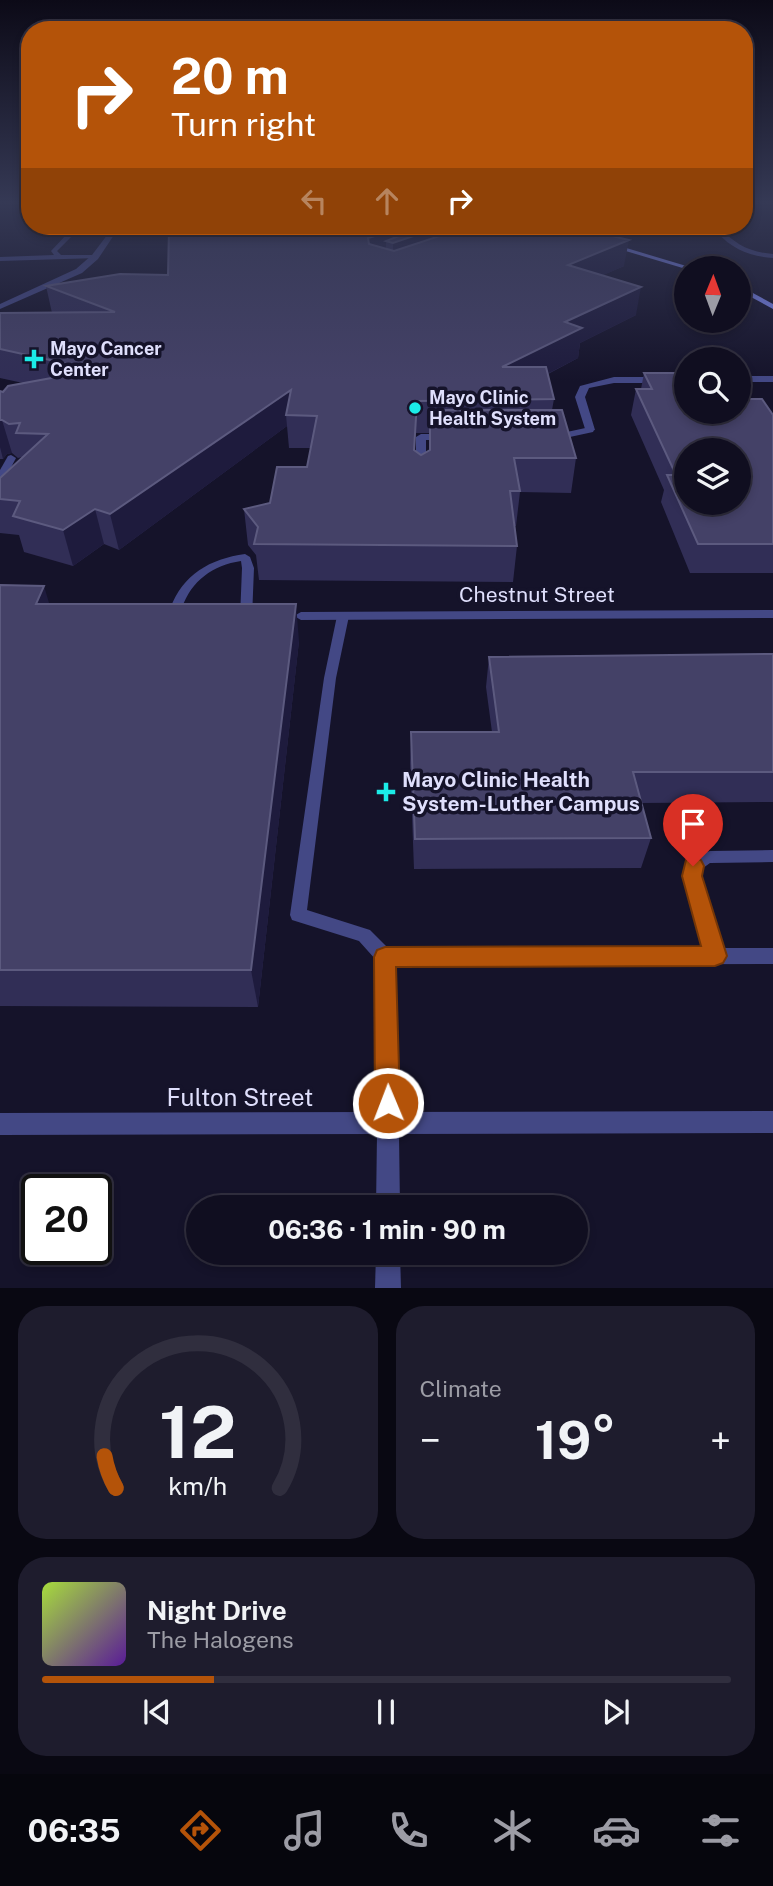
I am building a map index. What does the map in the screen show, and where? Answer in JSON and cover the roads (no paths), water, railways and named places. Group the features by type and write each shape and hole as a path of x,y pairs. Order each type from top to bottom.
{"main road":[{"path":"751,294 773,307"}],"street":[{"path":"0,307 79,271 90,261"},
{"path":"751,379 773,379"},
{"path":"590,430 580,397 585,386 614,380 674,380"},
{"name":"Chestnut Street","path":"294,616 773,614"},
{"name":"Fulton Street","path":"0,1124 773,1122"},
{"path":"388,1125 388,1195"},
{"path":"388,1265 388,1287"}],"lane":[{"path":"541,437 572,435 590,430"},
{"path":"421,484 421,437 447,437"},
{"path":"0,479 11,458"},
{"path":"196,616 176,609 179,596 205,569 219,562 245,556 248,568 240,618 260,617"},
{"path":"342,616 330,678 298,915 364,934 385,957 388,1125"},
{"path":"715,956 692,876 693,866 700,859 710,857 773,856"},
{"path":"385,957 773,956"}],"place":[{"name":"Mayo Cancer Center","path":"34,359"},
{"name":"Mayo Clinic Health System","path":"415,408"},
{"name":"Mayo Clinic Health System-Luther Campus","path":"386,792"}]}
